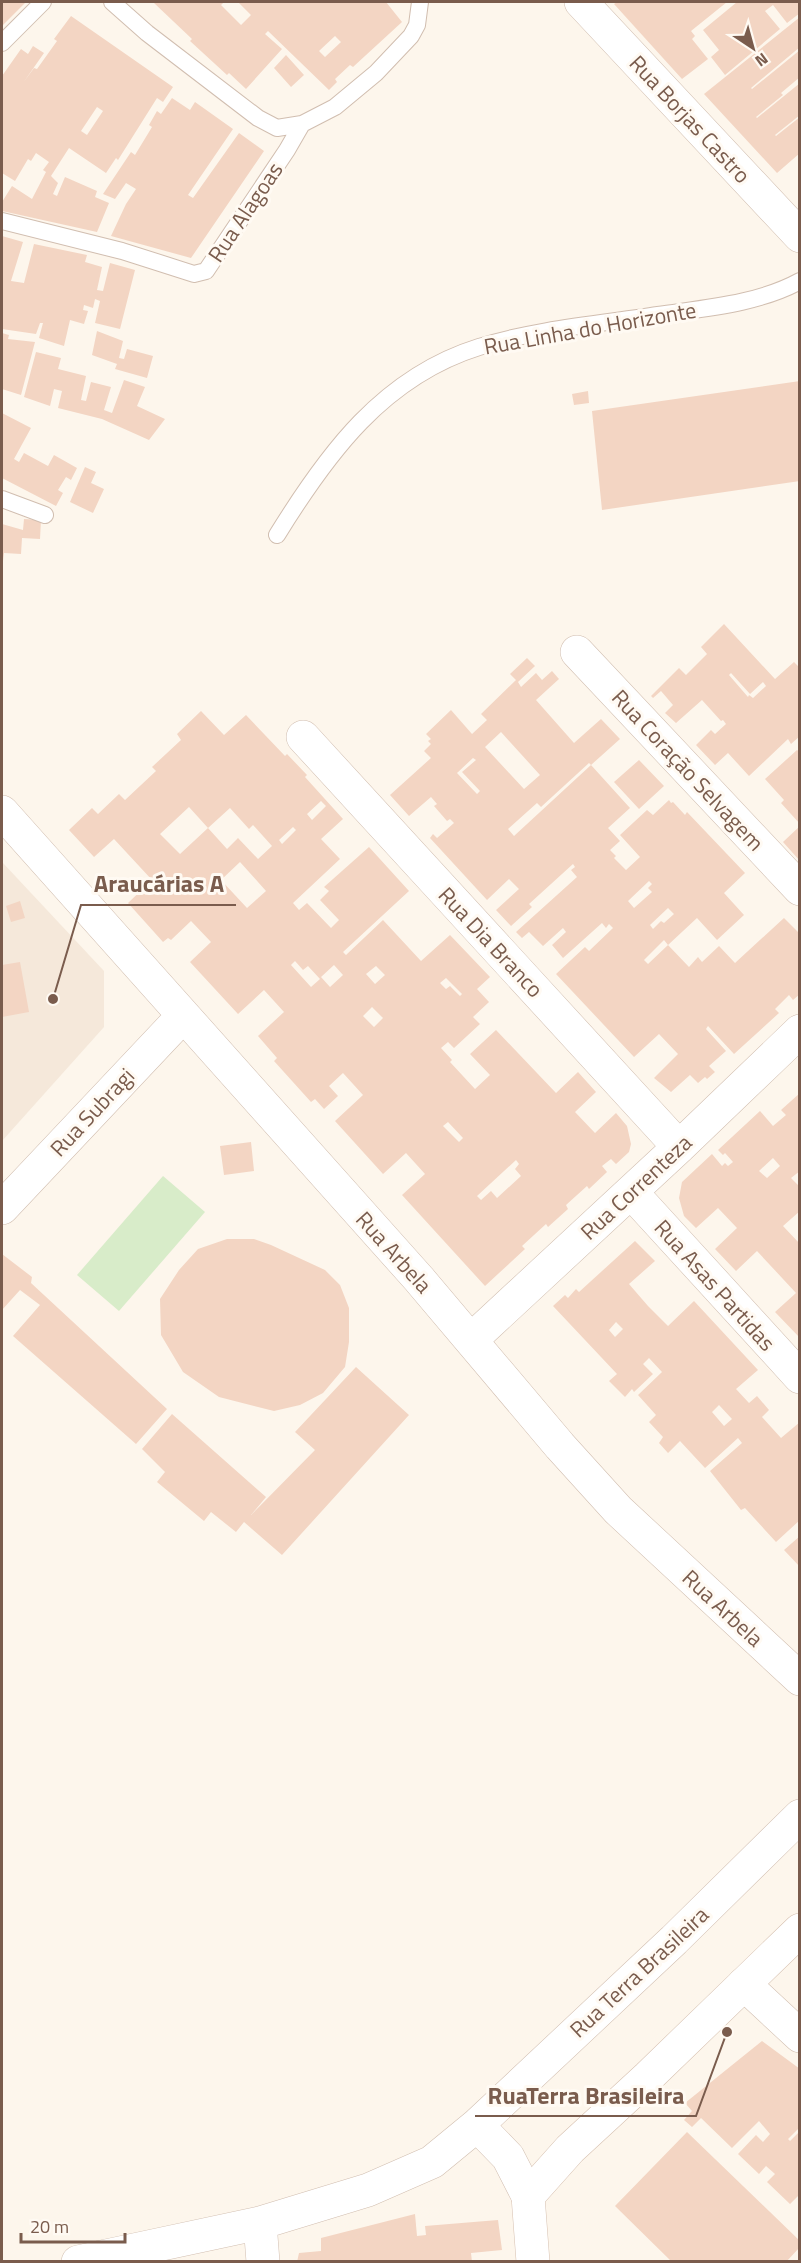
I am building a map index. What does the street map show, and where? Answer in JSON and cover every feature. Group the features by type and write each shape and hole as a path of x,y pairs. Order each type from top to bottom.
{"street":[{"name":"Rua Borjas Castro","path":"581,2 800,236"},
{"name":"Rua Coração Selvagem","path":"577,652 800,889"},
{"name":"Rua Dia Branco","path":"303,737 679,1147"},
{"name":"Rua Arbela","path":"2,812 419,1279 560,1446 618,1510 800,1679"},
{"name":"Rua Subragi","path":"2,1208 183,1016"},
{"name":"Rua Correnteza","path":"471,1340 800,1031"},
{"name":"Rua Asas Partidas","path":"631,1192 800,1377"},
{"name":"Rua Terra Brasileira","path":"78,2262 260,2223 368,2190 432,2162 477,2125 674,1940 800,1815"},
{"path":"528,2196 570,2149 800,1930"},
{"path":"744,1984 800,2036"},
{"path":"477,2125 508,2157 528,2196 533,2262"},
{"path":"260,2223 263,2262"}],"lane":[{"path":"2,43 43,2"},
{"path":"112,2 147,33 258,118 277,128 302,124 335,107 376,73 411,36 417,25 420,2"},
{"name":"Rua Alagoas","path":"2,221 122,251 194,274 206,271 302,124"},
{"name":"Rua Linha do Horizonte","path":"277,535 309,483 342,439 385,399 429,369 477,347 523,335 707,308 755,298 800,280"},
{"path":"2,499 45,515"}],"shaded area":[{"path":"2,862 104,971 104,1027 2,1141"}],"green space":[{"path":"163,1176 205,1212 119,1311 77,1275"}],"building":[{"path":"2,2 26,2 2,26"},
{"path":"224,2 221,5 241,25 251,15 238,2 386,2 402,22 353,67 350,65 335,79 337,82 329,90 268,31 265,34 282,49 246,89 190,41 192,39 154,3","holes":["335,36 341,42 325,57 319,51"]},
{"path":"617,2 727,2 691,31 695,36 692,39 708,59 682,79 614,4"},
{"path":"737,2 800,2 800,13 787,23 773,5 765,11 780,29 725,75 711,57 719,50 703,30"},
{"path":"71,16 173,87 163,102 157,98 118,160 116,158 106,173 69,148 51,176 58,183 53,194 57,196 65,177 97,191 95,197 109,203 97,232 2,211 2,202 12,186 32,199 46,172 43,170 49,162 36,153 31,161 28,159 15,181 2,173 2,76 21,49 28,54 33,46 44,53 23,83 34,68 37,69 57,41 54,39","holes":["97,107 103,111 87,135 81,131"]},
{"path":"800,17 800,47 751,88 800,50 800,77 781,93 783,95 756,117 800,83 800,115 775,135 800,117 800,153 777,173 704,94"},
{"path":"286,55 304,75 291,87 274,68"},
{"path":"172,98 190,110 195,102 233,129 188,195 193,198 239,133 264,151 191,258 111,236 136,189 126,183 115,199 103,194 131,152 135,155 152,127 149,125 157,111 161,114"},
{"path":"2,236 23,242 11,281 24,283 34,244 87,255 85,262 102,267 97,290 103,291 110,263 135,270 120,329 95,323 100,301 95,299 93,308 84,305 83,310 88,311 84,324 70,320 64,346 39,338 43,323 40,323 36,334 2,329"},
{"path":"97,331 123,341 119,358 124,359 127,349 153,356 147,378 115,369 117,364 92,355"},
{"path":"2,333 9,335 8,339 35,342 21,395 2,389"},
{"path":"36,352 61,358 58,369 86,376 81,400 86,401 91,382 111,387 104,410 112,413 124,380 145,387 137,406 165,419 149,440 102,419 58,408 62,391 54,389 50,406 24,397"},
{"path":"800,381 800,481 602,510 592,411"},
{"path":"588,391 589,403 574,405 572,394"},
{"path":"2,413 31,428 14,459 19,462 24,453 48,466 54,455 77,468 71,480 66,477 58,490 63,493 56,506 2,478"},
{"path":"85,467 96,472 91,483 104,489 93,513 70,502"},
{"path":"24,519 41,520 40,539 22,538 21,554 4,553 2,561 2,524 23,530"},
{"path":"724,624 775,679 794,662 800,668 800,736 791,744 788,739 749,776 728,753 715,765 696,745 711,730 715,734 726,724 702,700 676,723 665,713 673,705 661,691 653,698 651,696 679,668 686,675 707,654 701,647","holes":["731,673 750,694 763,682 766,686 753,698 749,695 748,697 729,675"]},
{"path":"527,658 535,666 518,682 521,687 536,673 542,680 552,671 559,679 536,700 574,743 601,719 620,739 591,765 630,808 608,828 620,841 610,850 616,856 614,858 626,870 640,857 620,835 647,810 653,815 669,800 685,815 687,812 745,873 724,893 744,915 717,940 697,918 668,945 689,967 698,957 702,962 719,946 735,963 784,918 800,934 800,994 793,1000 789,995 775,1009 779,1013 734,1054 708,1026 706,1029 726,1051 709,1066 715,1072 707,1079 705,1077 698,1083 690,1075 671,1092 654,1078 678,1054 659,1034 634,1057 556,974 585,947 589,951 613,928 609,924 606,928 602,923 563,958 552,945 566,932 563,928 543,946 529,932 522,938 516,932 577,877 571,870 575,867 573,864 529,904 532,907 511,926 496,910 519,889 509,879 487,900 430,838 433,834 437,838 454,823 450,819 447,821 434,806 437,804 431,797 409,816 390,795 431,758 424,751 431,744 428,741 431,739 426,734 451,710 472,734 487,720 481,714 516,680 510,674","holes":["501,732 540,775 524,789 485,747","473,758 476,760 462,772 480,791 477,794 457,773","589,763 591,765 514,836 508,829 537,803 541,807","649,881 652,884 648,888 652,892 634,908 628,901","668,908 674,914 664,923 661,921 653,929 650,925","664,940 668,945 648,964 644,960"]},
{"path":"201,711 224,735 246,715 285,756 287,754 307,775 305,777 343,819 321,839 340,859 293,903 299,910 307,903 331,928 339,920 320,900 329,891 324,887 369,847 409,891 343,952 346,955 383,920 421,961 450,935 490,977 477,989 489,1002 473,1017 480,1024 454,1048 448,1042 441,1048 452,1060 450,1062 475,1089 490,1075 470,1054 496,1030 556,1093 578,1072 596,1092 575,1112 595,1133 616,1113 627,1126 631,1144 629,1152 616,1164 611,1159 602,1166 607,1172 589,1189 587,1186 566,1205 568,1209 548,1227 546,1224 522,1246 525,1249 485,1286 402,1195 425,1174 406,1153 383,1174 335,1121 363,1095 343,1073 329,1086 338,1096 324,1109 315,1099 311,1102 274,1061 277,1058 258,1036 284,1012 264,990 238,1014 190,962 211,942 191,921 171,940 168,938 163,942 128,903 152,880 114,839 94,857 69,830 92,808 98,814 119,794 125,800 156,771 152,767 181,740 177,734","holes":["321,801 326,806 312,820 307,814","189,807 208,828 180,854 160,834","230,808 249,829 253,825 272,846 258,859 238,838 227,849 208,828","293,827 296,830 282,844 279,840","240,862 266,891 247,908 221,880","295,961 303,970 308,966 320,979 311,987 291,965","334,965 343,975 330,987 321,977","376,966 385,975 375,984 366,974","446,978 462,994 460,996 450,986 446,989 440,983","372,1007 383,1018 374,1027 363,1016","448,1122 463,1138 459,1142 443,1126","516,1160 519,1164 515,1169 521,1176 497,1198 491,1191 481,1200 477,1196"]},
{"path":"797,750 800,752 800,824 781,803 784,800 765,779"},
{"path":"639,760 664,786 639,809 614,782"},
{"path":"800,826 800,861 783,842"},
{"path":"20,901 25,918 11,922 6,906"},
{"path":"20,962 29,1012 2,1017 2,965"},
{"path":"800,1093 800,1171 791,1178 800,1187 800,1211 783,1226 800,1244 800,1338 775,1312 796,1293 757,1251 736,1271 715,1249 737,1228 718,1208 696,1228 684,1216 679,1198 682,1182 712,1154 722,1166 725,1163 728,1166 733,1162 725,1153 723,1155 718,1150 760,1111 773,1126 786,1115 781,1110","holes":["773,1158 780,1166 767,1178 759,1171"]},
{"path":"251,1142 254,1171 224,1175 220,1146"},
{"path":"227,1239 254,1239 271,1245 325,1270 340,1285 349,1308 349,1342 345,1367 323,1393 300,1405 274,1411 219,1397 183,1372 161,1335 160,1299 179,1270 198,1249"},
{"path":"635,1241 655,1261 629,1284 648,1306 668,1326 694,1301 758,1370 736,1389 749,1403 757,1396 769,1410 762,1417 781,1438 800,1422 800,1520 776,1542 745,1508 741,1510 710,1471 742,1443 738,1438 705,1468 680,1441 668,1453 659,1443 663,1437 649,1422 656,1415 638,1395 662,1372 649,1358 643,1364 653,1374 634,1392 632,1389 625,1397 609,1381 617,1374 553,1306 565,1295 568,1298 576,1289 579,1292","holes":["616,1322 623,1329 615,1337 609,1330","719,1405 732,1419 724,1426 712,1412"]},
{"path":"2,1254 32,1277 31,1283 167,1409 136,1444 13,1336 40,1305 20,1290 2,1310"},
{"path":"356,1367 409,1415 282,1555 244,1522 236,1532 211,1512 204,1521 157,1482 165,1472 142,1449 172,1414 266,1497 251,1515 315,1450 295,1432"},
{"path":"800,1536 800,1567 784,1550"},
{"path":"762,2041 800,2069 800,2127 788,2139 790,2141 800,2131 800,2194 790,2204 767,2182 775,2174 766,2166 759,2174 738,2154 756,2135 763,2142 770,2134 759,2121 732,2148 701,2118 692,2127 684,2120 692,2111 685,2103"},
{"path":"687,2132 800,2241 800,2247 786,2262 672,2262 615,2206"},
{"path":"415,2214 417,2236 426,2235 425,2226 498,2220 502,2250 471,2253 472,2262 297,2262 299,2253 321,2251 321,2238"}],"place":[{"name":"Araucárias A","path":"53,999"},
{"name":"RuaTerra Brasileira","path":"727,2032"}]}
